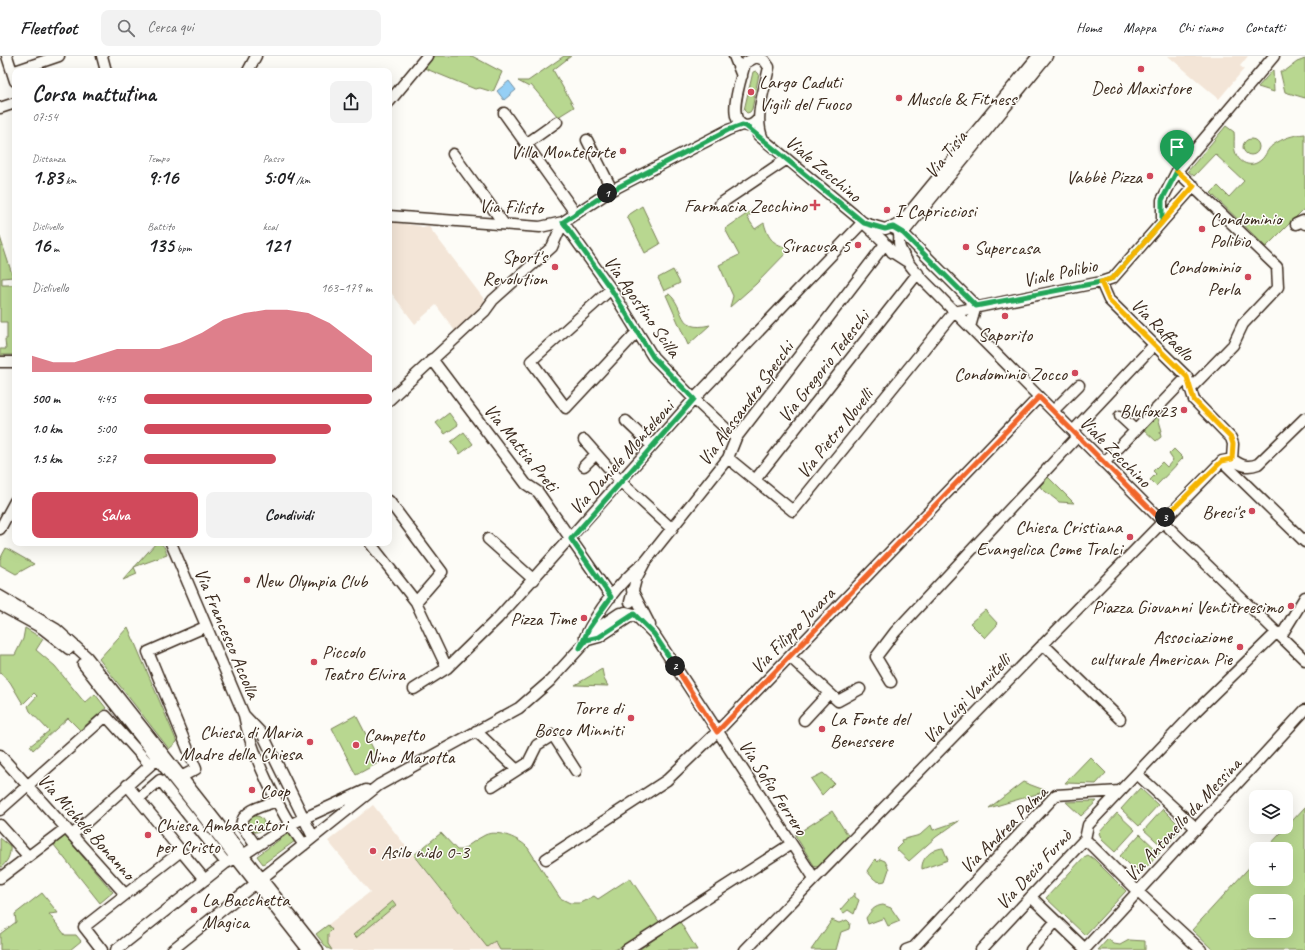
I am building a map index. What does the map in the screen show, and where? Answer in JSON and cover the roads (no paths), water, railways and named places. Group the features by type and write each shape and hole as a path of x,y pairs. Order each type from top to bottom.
{"street":[{"path":"7,56 12,69"},
{"path":"29,68 59,56"},
{"path":"102,56 105,68"},
{"path":"250,68 256,56"},
{"path":"392,98 427,56"},
{"path":"734,56 742,76"},
{"path":"763,139 760,133 759,118 772,56"},
{"name":"Via Tisia","path":"896,233 898,224 908,214 1038,56"},
{"name":"Via Tisia","path":"896,233 1047,56"},
{"path":"1162,222 1162,200 1177,171 1274,56"},
{"path":"728,130 745,63 754,57 764,60 769,68"},
{"path":"0,108 12,104"},
{"path":"734,107 734,116 744,125"},
{"path":"504,113 576,214"},
{"name":"Via Filisto","path":"392,216 540,227 563,222 612,190 728,130 744,125 754,124 759,118"},
{"path":"526,144 557,122"},
{"name":"Viale Zecchino","path":"744,125 763,139 863,223 885,243 892,252 908,262 954,312 1104,463 1305,660"},
{"path":"587,140 612,190"},
{"path":"453,154 504,224"},
{"path":"720,204 787,159"},
{"path":"1177,171 1277,267 1278,287 1243,324 1233,344 1190,389"},
{"name":"Viale Polibio","path":"954,312 976,306 1101,282 1113,278 1194,186"},
{"path":"392,397 485,311 493,300 552,247 563,222"},
{"name":"Via Agostino Scilla","path":"563,222 611,289 653,357 694,399 736,438"},
{"path":"863,223 896,233 976,306 970,327"},
{"name":"Via Daniele Monteleoni","path":"414,689 447,668 534,580 694,399 863,223"},
{"path":"896,233 894,245 885,243 881,236 896,233"},
{"path":"896,233 900,248 908,262"},
{"name":"Via Alessandro Specchi","path":"645,562 728,458 736,438 885,243"},
{"name":"Via Gregorio Tedeschi","path":"755,480 918,272"},
{"name":"Via Raffaello","path":"1101,282 1109,300 1187,377 1194,400 1231,438 1233,444 1232,459"},
{"path":"611,289 531,361 566,408 637,332"},
{"name":"Via Pietro Novelli","path":"728,458 793,511 954,312"},
{"path":"891,682 876,657 895,632 1076,434 1154,346"},
{"name":"Via Mattia Preti","path":"432,359 526,484 538,492 612,597"},
{"path":"0,362 12,362"},
{"path":"1104,463 1187,377"},
{"path":"1053,411 1079,385"},
{"name":"Via Filippo Juvara","path":"546,859 667,780 717,732 790,657 1039,397"},
{"path":"1120,416 1135,430"},
{"path":"1242,481 1305,418"},
{"path":"626,421 652,446"},
{"path":"584,440 621,482 672,528"},
{"path":"584,466 596,454"},
{"path":"1222,461 1232,459 1243,466 1258,464"},
{"path":"1222,461 1305,542"},
{"name":"Via Luigi Vanvitelli","path":"746,950 814,878 1222,461"},
{"path":"392,505 442,572 416,602"},
{"path":"0,529 12,507"},
{"path":"488,539 534,580"},
{"name":"Via Francesco Accolla","path":"172,546 244,715 263,736 313,837"},
{"path":"372,546 416,602 447,668"},
{"path":"583,644 589,628 612,597 630,574 645,562"},
{"path":"583,644 599,637 626,613 630,606 645,562"},
{"path":"612,597 622,592 632,597 654,634"},
{"path":"0,596 47,622 72,642 86,657 181,776 308,950"},
{"path":"612,597 611,608 626,613 654,634"},
{"path":"1120,791 1194,713 1279,634 1305,597"},
{"path":"0,605 42,628 67,647 82,662 158,758 240,856"},
{"path":"116,950 226,863 240,856 289,825 379,785 519,708 540,692 599,627 626,613"},
{"path":"181,776 196,769 148,652 206,627"},
{"name":"Via Sofio Ferrero","path":"654,634 814,878"},
{"path":"1043,644 1120,719"},
{"path":"790,657 838,701 860,688"},
{"path":"804,720 829,693"},
{"name":"Via Antonello da Messina","path":"1085,949 1305,710"},
{"path":"244,715 247,732 277,801 289,825 304,845"},
{"path":"0,810 106,716 150,765"},
{"path":"476,731 517,770"},
{"path":"492,786 528,763 537,745 553,735 576,771"},
{"name":"Via Michele Bonanno","path":"0,755 125,894 181,851"},
{"path":"0,878 28,856 69,831 127,785 158,758"},
{"path":"1137,774 1197,829"},
{"path":"138,799 160,780 226,863"},
{"path":"127,785 205,880"},
{"path":"172,950 379,785"},
{"name":"Via Decio Furnò","path":"981,950 1085,839 1088,825 1120,791"},
{"name":"Via Andrea Palma","path":"906,950 914,947 1056,795 1120,791"},
{"path":"256,846 241,825 242,818 245,814 277,801"},
{"path":"0,825 28,856"},
{"path":"1085,839 1138,892 1201,950"},
{"path":"631,949 791,844"},
{"path":"258,881 318,950"},
{"path":"102,950 84,926 125,894"},
{"path":"1030,897 1053,925 1085,949"},
{"path":"1031,950 1053,925"}],"water":[{"path":"509,81 516,90 504,100 497,91"}],"place":[{"name":"Decò Maxistore","path":"1141,69"},
{"name":"Largo Caduti Vigili del Fuoco","path":"751,92"},
{"name":"Muscle & Fitness","path":"899,98"},
{"name":"Villa Monteforte","path":"623,151"},
{"name":"Vabbè Pizza","path":"1150,176"},
{"name":"Farmacia Zecchino","path":"815,205"},
{"name":"I Capricciosi","path":"887,210"},
{"name":"Condominio Polibio","path":"1202,229"},
{"name":"Siracusa 5","path":"858,245"},
{"name":"Supercasa","path":"966,247"},
{"name":"Sport's Revolution","path":"555,267"},
{"name":"Condominio Perla","path":"1248,277"},
{"name":"Saporito","path":"1005,316"},
{"name":"Condominio Zocco","path":"1075,373"},
{"name":"Blufox23","path":"1184,410"},
{"name":"Breci's","path":"1252,511"},
{"name":"Chiesa Cristiana Evangelica Come Tralci","path":"1130,537"},
{"name":"New Olympia Club","path":"247,580"},
{"name":"Piazza Giovanni Ventitreesimo","path":"1291,606"},
{"name":"Pizza Time","path":"584,618"},
{"name":"Associazione culturale American Pie","path":"1240,647"},
{"name":"Piccolo Teatro Elvira","path":"314,662"},
{"name":"Torre di Bosco Minniti","path":"631,718"},
{"name":"La Fonte del Benessere","path":"822,729"},
{"name":"Chiesa di Maria Madre della Chiesa","path":"310,742"},
{"name":"Campetto Nino Marotta","path":"356,745"},
{"name":"Coop","path":"252,790"},
{"name":"Chiesa Ambasciatori per Cristo","path":"148,835"},
{"name":"Asilo nido 0-3","path":"373,851"},
{"name":"La Bacchetta Magica","path":"194,910"}]}
